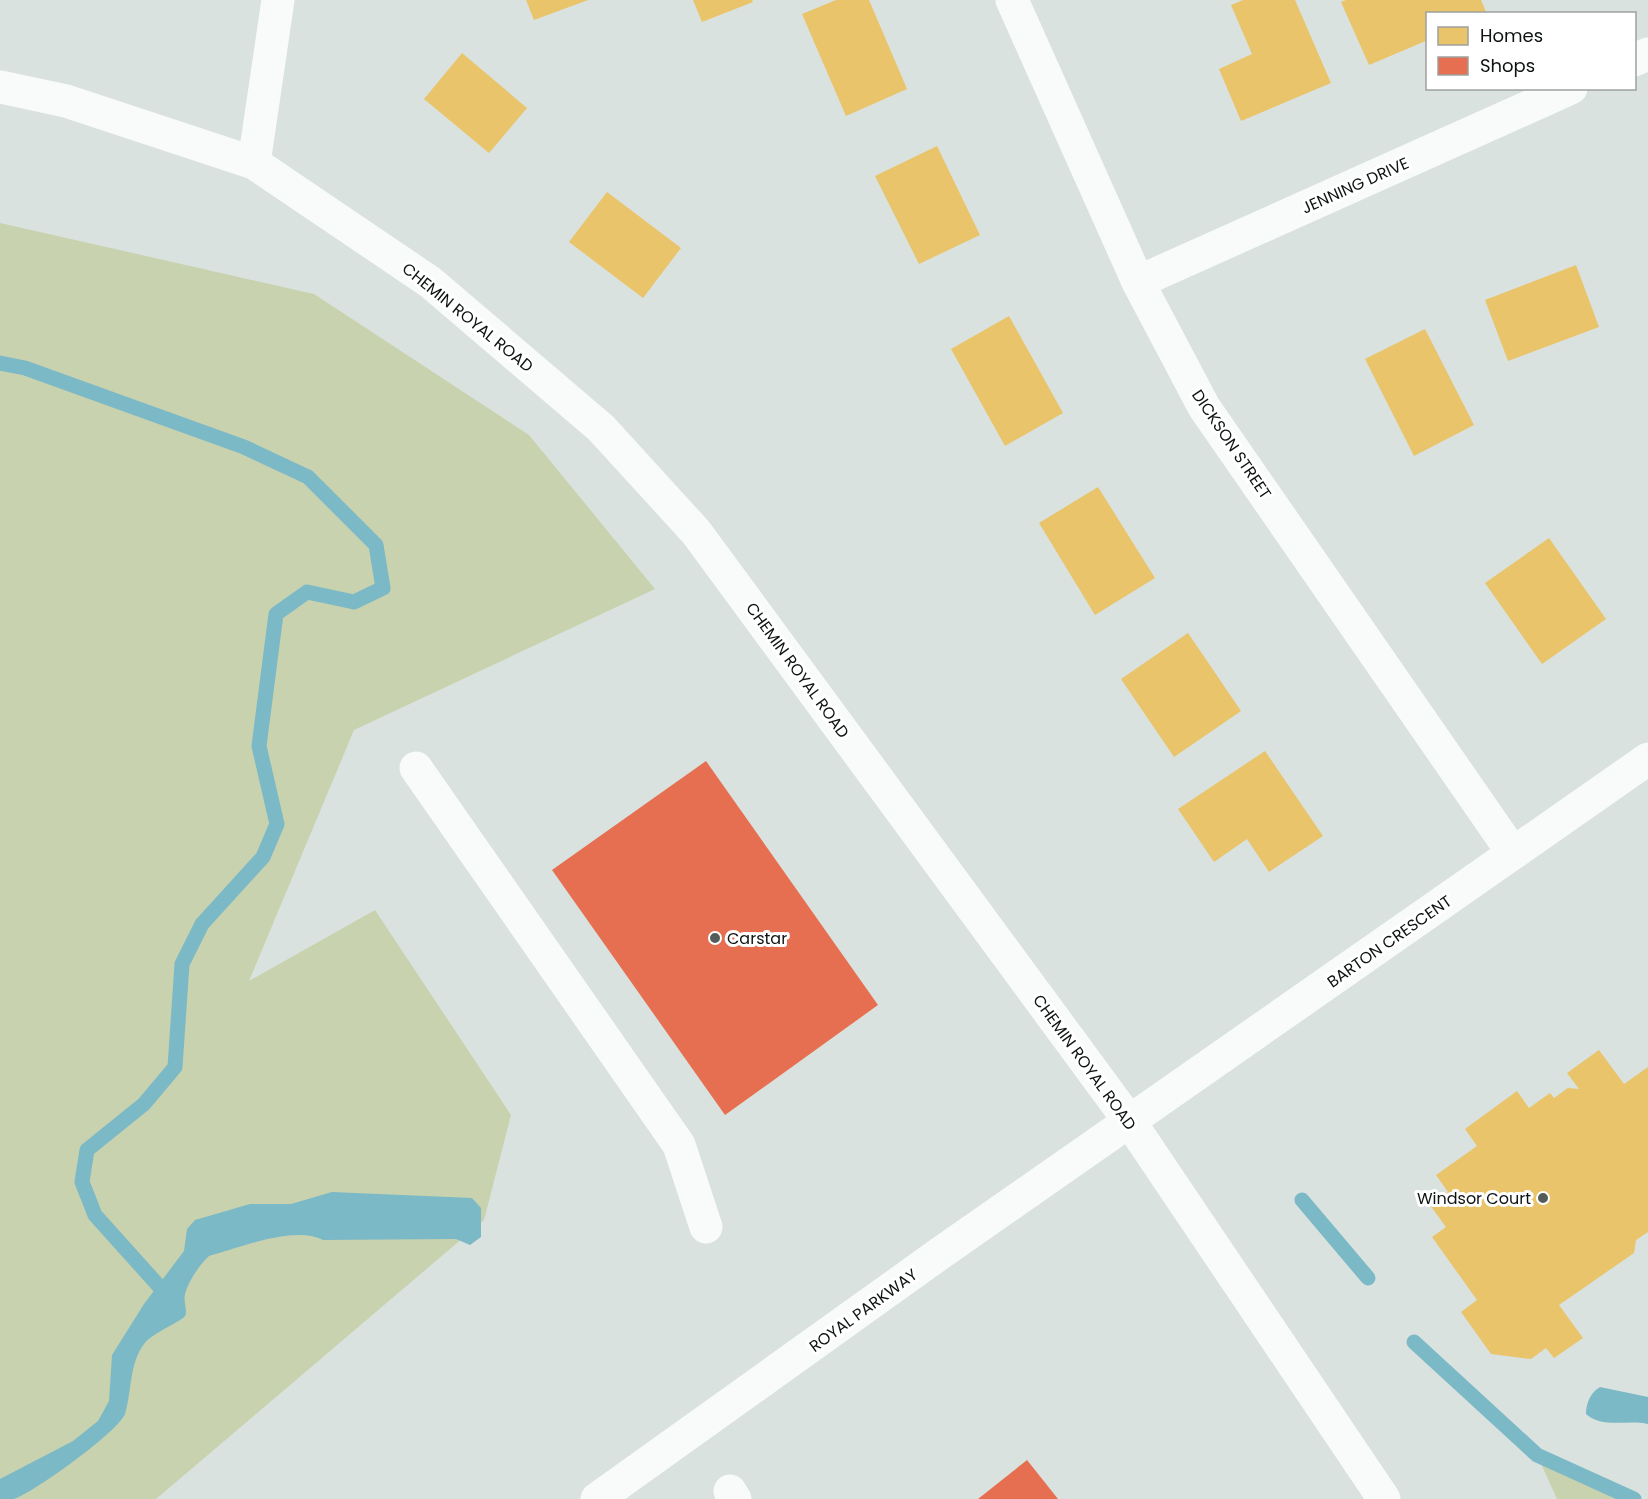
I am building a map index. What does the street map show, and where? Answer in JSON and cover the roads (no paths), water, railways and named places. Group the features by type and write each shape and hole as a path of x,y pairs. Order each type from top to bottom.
{"street":[{"path":"254,163 278,0"},
{"name":"DICKSON STREET","path":"1012,0 1138,282 1204,407 1513,853"},
{"name":"CHEMIN ROYAL ROAD","path":"0,87 66,100 254,163 430,282 601,428 696,532 1131,1122 1384,1499"},
{"name":"JENNING DRIVE","path":"1138,282 1567,90"},
{"path":"416,768 679,1145 706,1227"},
{"name":"BARTON CRESCENT","path":"1131,1122 1513,853 1644,769"},
{"name":"ROYAL PARKWAY","path":"597,1499 942,1252 1131,1122"}],"water":[{"path":"332,1192 472,1198 481,1208 481,1237 470,1245 456,1239 323,1240 311,1236 283,1236 209,1256 187,1289 185,1316 148,1340 139,1352 133,1369 125,1414 119,1423 74,1461 38,1486 14,1499 0,1499 0,1479 73,1441 98,1421 109,1401 112,1355 144,1304 184,1251 187,1229 195,1220 250,1204 291,1204"},
{"path":"1600,1387 1648,1397 1648,1424 1592,1419 1586,1414 1587,1406 1594,1392"}],"waterway":[{"path":"0,363 25,368 244,447 308,477 376,545 383,588 354,602 307,592 276,614 259,746 277,824 263,857 202,924 182,964 175,1067 144,1104 87,1150 82,1182 95,1215 166,1294"},
{"path":"1302,1200 1368,1278"},
{"path":"1414,1342 1537,1455 1634,1499"}],"place":[{"name":"Carstar","path":"715,938"},
{"name":"Windsor Court","path":"1543,1198"}]}
